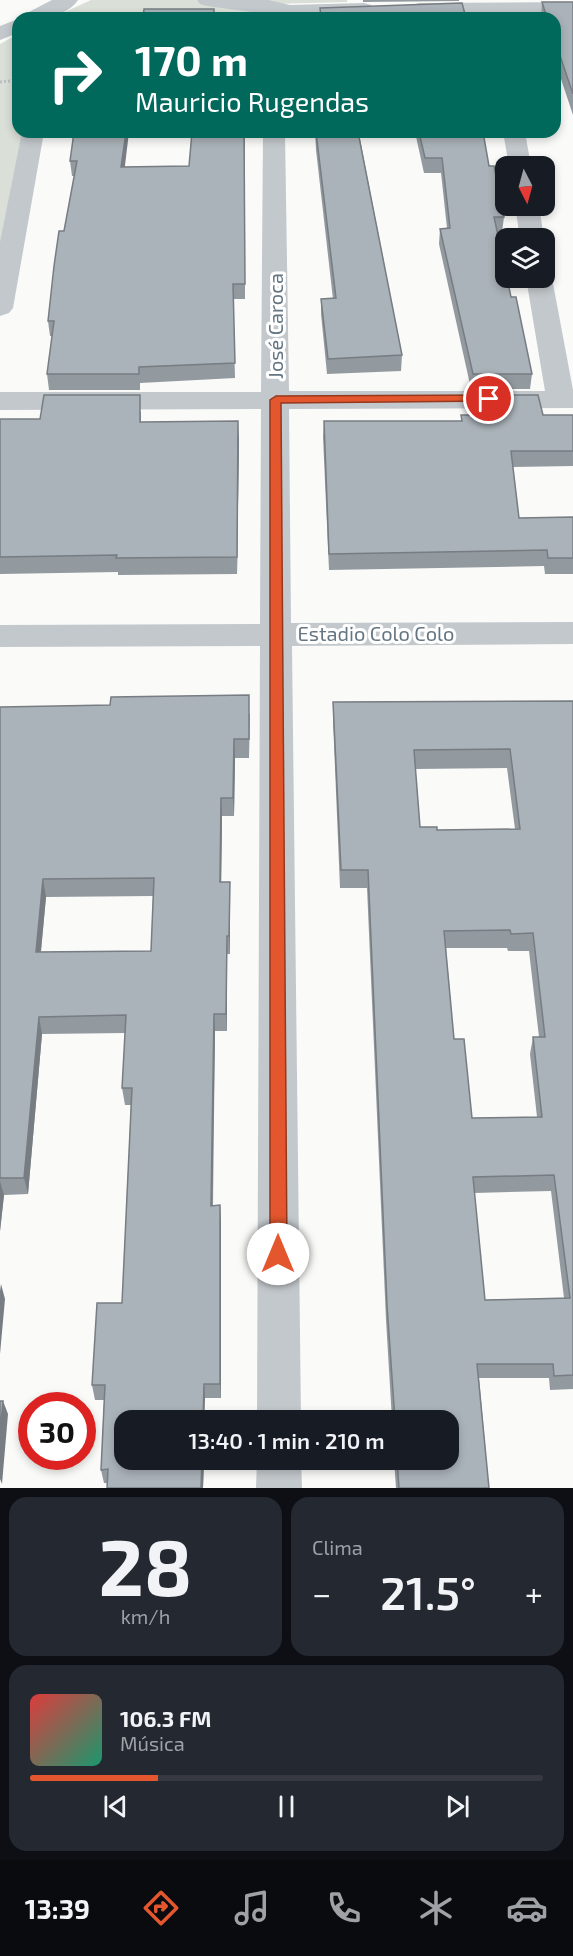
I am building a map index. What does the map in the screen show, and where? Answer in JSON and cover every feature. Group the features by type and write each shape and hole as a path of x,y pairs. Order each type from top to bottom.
{"street":[{"path":"44,12 68,0"},
{"path":"207,0 267,6 278,12"},
{"path":"509,12 573,8"},
{"path":"339,12 394,9 468,12"},
{"path":"0,308 32,138"},
{"name":"José Caroca","path":"274,138 279,1410"},
{"path":"515,138 518,156"},
{"path":"0,400 567,399 541,288"},
{"name":"Estadio Colo Colo","path":"0,636 573,633"},
{"path":"279,1470 279,1488"}],"shaded area":[{"path":"91,0 347,0 347,2 270,4 264,12 65,12"},
{"path":"12,37 12,138 22,138 0,251 0,44"}],"building":[{"path":"542,2 573,2 573,94 561,59 561,12 545,12"},
{"path":"462,3 464,12 320,12 320,8"},
{"path":"144,9 214,9 214,12 144,12"},
{"path":"73,138 125,138 121,167 189,166 191,138 244,138 245,284 233,284 235,363 139,367 139,374 47,374 54,321 48,321 54,266 59,231 64,231 77,161 70,161"},
{"path":"317,138 359,138 402,355 328,359 321,299 336,298"},
{"path":"420,138 484,138 489,166 494,166 495,171 495,216 504,217 494,217 496,228 495,288 509,288 511,297 516,297 532,374 473,374 440,229 450,228 442,158 425,158"},
{"path":"44,395 140,395 140,422 238,421 237,557 116,558 117,555 0,557 0,419 40,419"},
{"path":"478,395 538,395 543,415 573,415 573,451 511,451 519,518 573,517 573,558 548,558 547,550 329,554 324,421 462,421 461,415 482,415"},
{"path":"249,695 249,739 234,739 233,798 221,798 220,882 230,882 229,936 227,936 226,1014 214,1014 211,1206 220,1205 220,1384 204,1384 203,1410 114,1410 114,1470 202,1470 201,1488 107,1488 108,1469 101,1470 105,1385 92,1385 97,1303 122,1303 132,1088 122,1088 126,1015 39,1017 24,1178 0,1178 0,707 110,705 111,697","holes":["154,878 151,951 36,952 43,879"]},
{"path":"573,701 573,1375 554,1376 553,1364 477,1364 489,1488 399,1488 398,1470 459,1470 459,1410 394,1410 387,1305 368,870 341,870 333,702","holes":["510,749 520,829 437,830 437,827 420,827 414,750","510,930 511,934 533,933 545,1037 533,1037 542,1117 472,1118 464,1039 454,1039 444,931","554,1175 570,1298 485,1300 473,1177"]},
{"path":"0,1401 3,1401 0,1434"}],"route":[{"path":"278,1254 276,400 489,399"}]}
